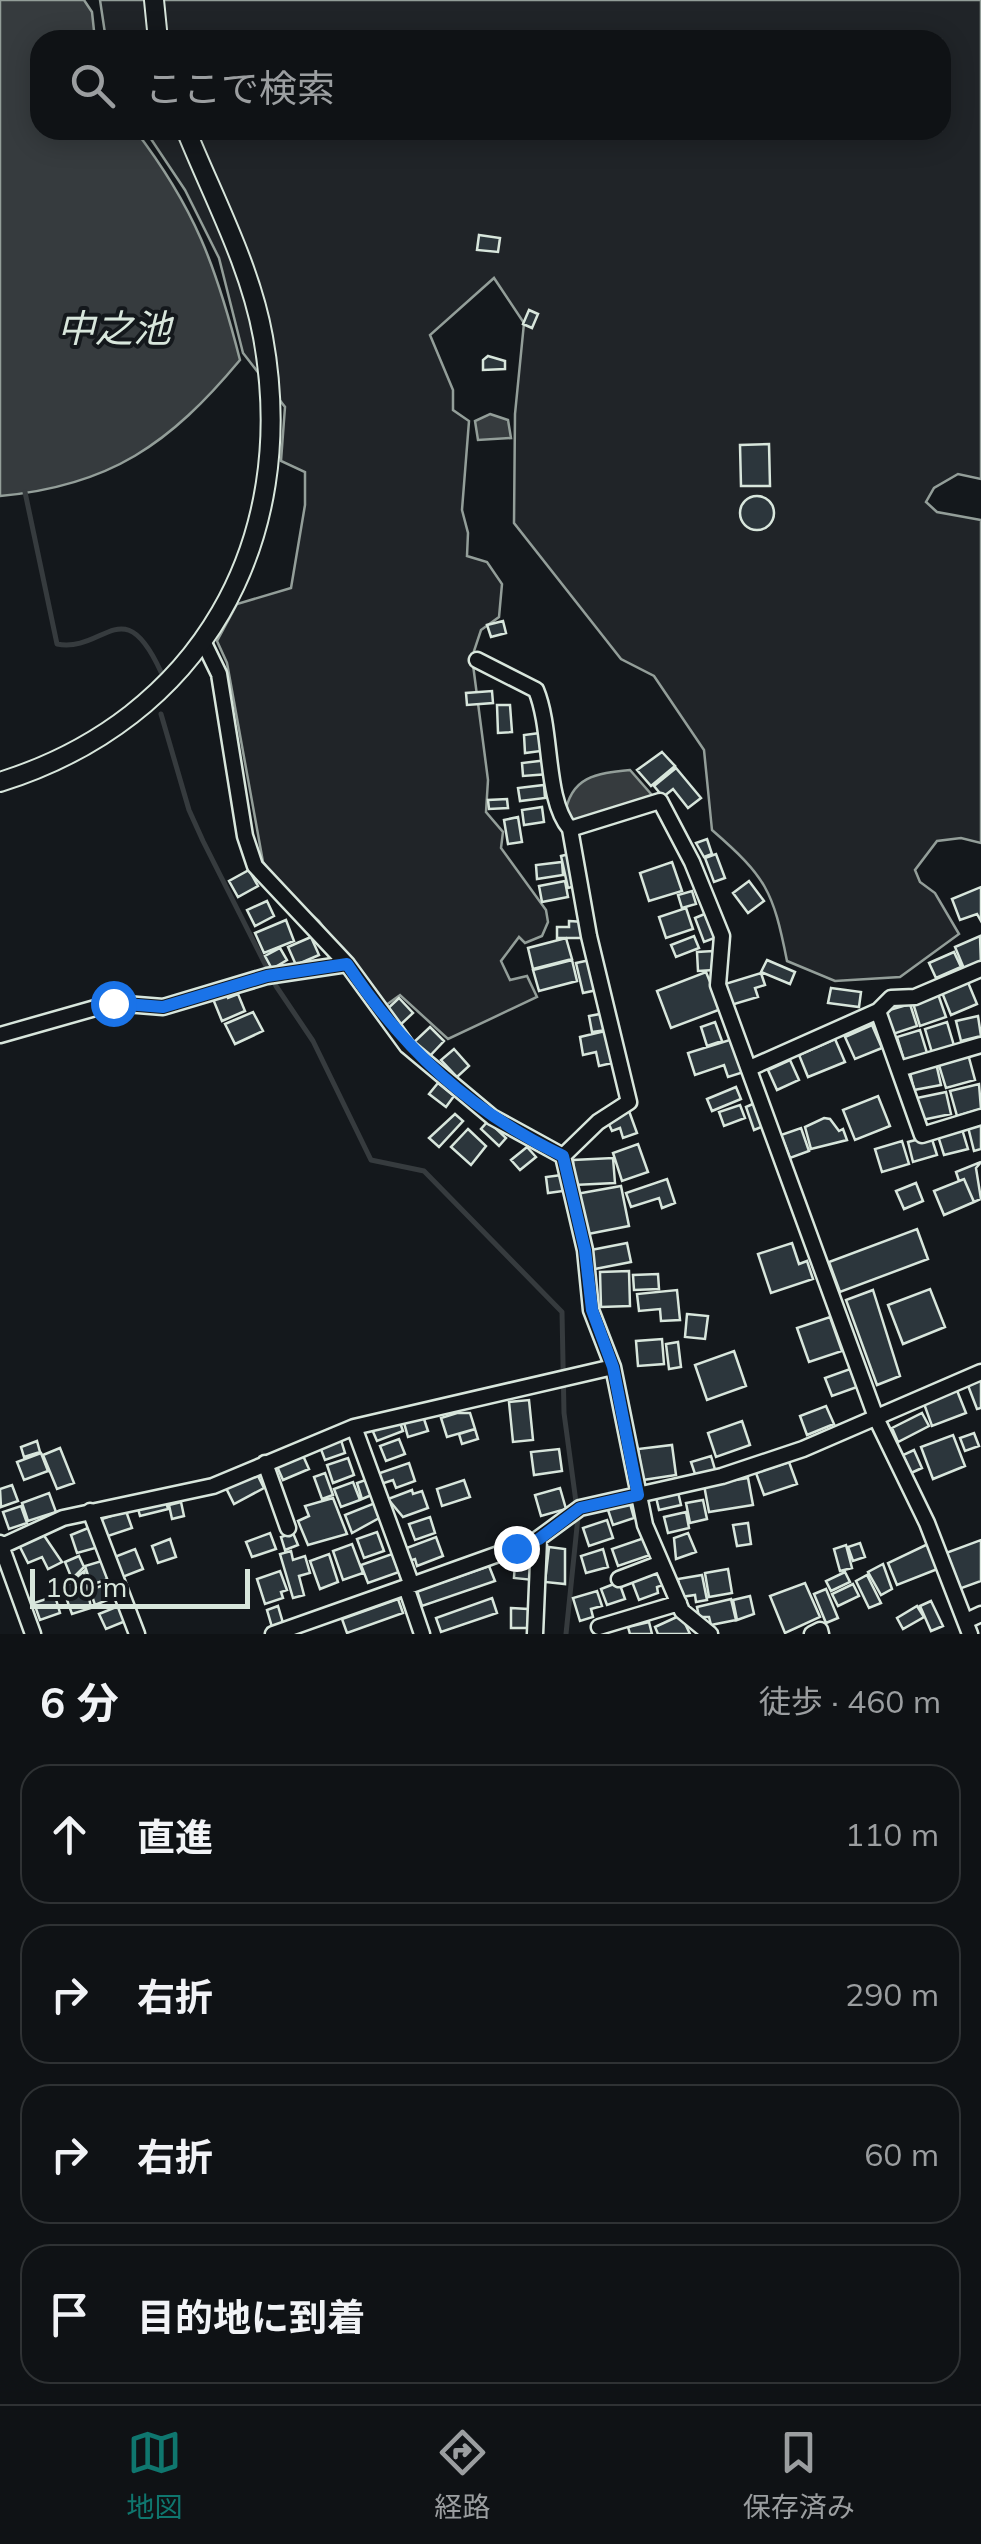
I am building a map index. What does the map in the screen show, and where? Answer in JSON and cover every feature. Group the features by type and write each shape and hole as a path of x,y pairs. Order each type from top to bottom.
{"street":[{"path":"154,0 157,30"},
{"path":"0,782 34,771 117,727 147,704 203,641 228,603 257,532 266,496 272,428 255,304 190,140"},
{"path":"203,641 219,674 245,836 255,866 347,964 406,1046 492,1117 563,1156 585,1250 592,1310 613,1367 638,1495 679,1603 710,1634"},
{"path":"477,660 536,690 544,710 558,815 570,829 589,936 629,1102 598,1122 563,1156"},
{"path":"570,829 660,800 692,862 722,936 718,984 877,1420 928,1523 968,1628 981,1614"},
{"path":"0,1036 113,1003 163,1007 270,975 347,964"},
{"path":"750,1068 878,1011 891,998 915,996 981,969"},
{"path":"878,1011 922,1134 981,1117"},
{"path":"899,1069 981,1044"},
{"path":"33,1634 0,1546 62,1518 213,1486 354,1427 613,1367"},
{"path":"273,1634 539,1539 576,1510 722,1476 877,1420 981,1372"},
{"path":"354,1427 422,1634"},
{"path":"265,1462 288,1528"},
{"path":"90,1512 137,1634"},
{"path":"534,1634 539,1539"},
{"path":"618,1580 661,1563"},
{"path":"599,1627 679,1603"},
{"path":"812,1634 820,1630 821,1634"}],"shaded area":[{"path":"100,0 981,0 981,479 958,474 934,488 926,502 937,512 981,520 981,843 961,838 937,841 915,870 920,882 935,893 959,934 900,977 835,981 787,961 777,917 764,886 745,860 712,830 704,750 654,676 621,659 514,523 515,414 524,323 494,278 430,335 453,390 453,410 469,421 462,510 468,533 467,556 487,562 502,584 499,617 481,630 472,657 488,780 486,812 503,832 501,848 546,910 548,922 542,936 525,943 519,937 501,961 510,980 527,976 537,997 448,1039 400,995 382,1008 319,921 282,889 263,862 227,663 217,641 237,604 291,588 305,505 305,472 281,461 285,407 243,353 219,258 185,190 152,140 951,140 951,30 104,30"}],"water":[{"name":"中之池","path":"0,0 84,0 92,12 94,30 30,30 30,140 142,140 201,239 240,360 188,415 135,456 74,482 0,496"},
{"path":"490,414 508,420 511,438 478,440 475,421"},
{"path":"630,770 652,795 650,802 571,823 565,815 572,792 579,785 606,773"}],"building":[{"path":"479,235 500,238 498,252 477,250"},
{"path":"529,310 538,314 532,328 523,324"},
{"path":"488,356 505,361 505,369 483,370 483,360"},
{"path":"769,444 770,486 741,486 740,445"},
{"path":"757,496 769,501 774,513 769,525 757,530 745,525 740,513 745,501"},
{"path":"503,621 506,633 491,637 487,625"},
{"path":"492,691 493,703 467,705 466,693"},
{"path":"497,705 510,705 512,732 498,733"},
{"path":"540,733 541,751 525,753 524,735"},
{"path":"662,752 675,766 651,786 637,770"},
{"path":"548,760 549,774 523,776 522,763"},
{"path":"676,768 701,798 688,808 673,789 663,797 654,786"},
{"path":"544,785 545,798 520,801 518,788"},
{"path":"507,799 508,808 489,809 488,800"},
{"path":"542,807 544,822 524,825 522,810"},
{"path":"518,817 522,842 508,844 504,820"},
{"path":"707,839 712,854 704,857 696,843"},
{"path":"574,853 580,885 568,888 561,856"},
{"path":"716,854 725,878 714,882 705,858"},
{"path":"562,862 563,875 537,879 536,865"},
{"path":"672,862 682,891 649,901 640,873"},
{"path":"249,870 258,886 238,897 229,881"},
{"path":"565,881 568,897 542,902 539,886"},
{"path":"749,881 764,901 748,913 733,893"},
{"path":"981,887 981,921 977,914 960,920 952,899"},
{"path":"692,891 696,904 682,908 678,895"},
{"path":"267,901 274,916 255,926 247,910"},
{"path":"686,908 693,929 666,938 659,917"},
{"path":"707,913 717,937 704,942 695,918"},
{"path":"286,920 294,941 264,953 255,933"},
{"path":"569,921 584,922 584,938 557,938 557,927 569,927"},
{"path":"694,936 699,948 676,957 671,945"},
{"path":"980,936 981,965 965,971 955,947"},
{"path":"311,937 319,955 296,965 288,947"},
{"path":"566,938 572,959 533,969 528,948"},
{"path":"280,948 287,960 272,969 265,956"},
{"path":"713,951 714,970 698,971 697,952"},
{"path":"954,952 961,967 936,978 929,963"},
{"path":"572,960 577,981 539,991 533,970"},
{"path":"590,960 597,990 583,993 576,963"},
{"path":"767,960 795,972 790,984 761,972"},
{"path":"706,972 721,1009 671,1028 657,991"},
{"path":"761,973 765,985 755,988 758,997 731,1005 725,984"},
{"path":"967,980 977,1004 951,1015 941,990"},
{"path":"831,988 861,992 859,1007 828,1003"},
{"path":"226,993 228,998 238,994 245,1011 222,1021 213,999"},
{"path":"938,994 946,1017 920,1026 913,1003"},
{"path":"399,998 413,1013 398,1027 384,1012"},
{"path":"910,1004 917,1026 893,1034 886,1011"},
{"path":"253,1012 263,1031 235,1044 225,1024"},
{"path":"600,1014 607,1030 592,1032 589,1016"},
{"path":"978,1016 981,1036 961,1041 956,1021"},
{"path":"715,1022 722,1041 707,1046 701,1027"},
{"path":"947,1022 955,1049 933,1056 925,1029"},
{"path":"872,1025 882,1048 855,1059 845,1037"},
{"path":"430,1027 444,1041 427,1059 412,1044"},
{"path":"920,1030 927,1053 904,1060 897,1037"},
{"path":"605,1031 612,1063 599,1066 596,1052 583,1055 580,1037"},
{"path":"736,1038 747,1071 728,1077 724,1065 695,1075 688,1053"},
{"path":"835,1039 845,1062 808,1077 799,1055"},
{"path":"454,1049 469,1066 457,1077 441,1060"},
{"path":"968,1054 975,1080 946,1088 938,1062"},
{"path":"790,1060 799,1080 777,1090 768,1070"},
{"path":"936,1063 941,1085 914,1090 909,1068"},
{"path":"438,1083 454,1096 446,1107 429,1094"},
{"path":"979,1084 981,1109 957,1116 950,1091"},
{"path":"736,1087 741,1099 712,1111 707,1099"},
{"path":"946,1092 951,1114 922,1120 917,1098"},
{"path":"878,1096 890,1126 855,1140 843,1110"},
{"path":"757,1102 766,1125 754,1130 746,1107"},
{"path":"740,1105 745,1118 724,1126 719,1112"},
{"path":"629,1111 637,1133 623,1138 620,1128 612,1131 607,1120"},
{"path":"455,1114 463,1121 439,1147 429,1138"},
{"path":"830,1119 839,1131 843,1129 847,1140 811,1149 805,1127"},
{"path":"488,1121 506,1138 499,1146 481,1129"},
{"path":"981,1123 981,1149 974,1151 968,1127"},
{"path":"801,1128 809,1151 790,1158 781,1135"},
{"path":"468,1129 486,1146 471,1165 451,1147"},
{"path":"962,1129 968,1149 944,1155 938,1136"},
{"path":"931,1136 937,1155 913,1162 908,1142"},
{"path":"902,1141 909,1164 882,1172 875,1149"},
{"path":"638,1144 648,1172 622,1181 613,1153"},
{"path":"527,1147 536,1157 520,1170 511,1160"},
{"path":"613,1158 615,1183 574,1185 573,1160"},
{"path":"981,1162 976,1168 981,1199 974,1202 964,1179 959,1181 956,1172"},
{"path":"562,1175 563,1191 548,1193 546,1177"},
{"path":"667,1179 675,1203 662,1208 659,1198 631,1207 626,1193"},
{"path":"964,1179 974,1202 944,1215 934,1191"},
{"path":"916,1183 923,1201 904,1209 896,1191"},
{"path":"621,1186 629,1226 583,1235 576,1194"},
{"path":"917,1229 928,1259 840,1292 829,1262"},
{"path":"627,1243 631,1262 595,1269 591,1250"},
{"path":"792,1243 799,1264 807,1261 813,1279 771,1293 758,1254"},
{"path":"629,1271 630,1306 601,1307 600,1272"},
{"path":"658,1274 659,1289 634,1290 633,1275"},
{"path":"930,1289 945,1327 903,1344 888,1305"},
{"path":"677,1290 680,1320 661,1321 660,1309 639,1311 637,1294"},
{"path":"873,1290 900,1376 877,1385 846,1300"},
{"path":"687,1314 708,1316 705,1339 685,1337"},
{"path":"830,1317 842,1351 809,1362 797,1328"},
{"path":"662,1339 664,1364 638,1366 636,1341"},
{"path":"678,1342 681,1367 669,1369 666,1344"},
{"path":"734,1351 746,1386 707,1400 695,1365"},
{"path":"850,1369 857,1387 832,1396 825,1378"},
{"path":"981,1378 981,1408 977,1409 967,1383"},
{"path":"956,1388 966,1413 932,1426 923,1401"},
{"path":"529,1400 533,1440 513,1442 509,1402"},
{"path":"826,1406 834,1424 807,1435 800,1416"},
{"path":"422,1413 428,1431 408,1437 403,1419"},
{"path":"470,1413 475,1429 447,1437 441,1418"},
{"path":"922,1413 929,1426 898,1442 892,1428"},
{"path":"398,1417 403,1431 377,1441 371,1427"},
{"path":"742,1421 750,1445 716,1457 708,1433"},
{"path":"475,1429 478,1439 462,1444 459,1434"},
{"path":"974,1433 979,1446 965,1451 960,1438"},
{"path":"953,1435 965,1466 933,1479 921,1447"},
{"path":"340,1437 345,1453 325,1460 319,1444"},
{"path":"399,1439 405,1454 386,1461 380,1446"},
{"path":"37,1441 40,1452 24,1457 21,1447"},
{"path":"672,1445 676,1475 643,1480 638,1449"},
{"path":"60,1448 74,1483 57,1489 43,1455"},
{"path":"559,1449 562,1471 534,1475 531,1452"},
{"path":"914,1450 922,1468 911,1473 903,1455"},
{"path":"301,1451 309,1469 283,1480 275,1462"},
{"path":"41,1453 48,1471 24,1480 17,1462"},
{"path":"711,1456 716,1473 697,1480 691,1462"},
{"path":"348,1458 354,1475 333,1483 327,1465"},
{"path":"789,1462 797,1484 764,1495 756,1473"},
{"path":"409,1463 415,1481 396,1488 393,1480 381,1484 377,1474"},
{"path":"256,1472 264,1488 234,1504 226,1488"},
{"path":"325,1473 333,1495 322,1499 314,1477"},
{"path":"748,1478 753,1505 709,1512 704,1485"},
{"path":"368,1479 374,1494 362,1499 357,1483"},
{"path":"464,1480 470,1497 442,1506 437,1489"},
{"path":"353,1482 360,1500 341,1507 334,1489"},
{"path":"12,1485 18,1501 1,1507 0,1489"},
{"path":"560,1488 566,1509 541,1516 535,1495"},
{"path":"412,1490 413,1494 422,1491 428,1508 403,1517 388,1499"},
{"path":"678,1492 681,1505 659,1510 656,1497"},
{"path":"49,1493 56,1512 28,1521 22,1503"},
{"path":"165,1498 168,1509 140,1516 137,1505"},
{"path":"333,1498 347,1534 308,1545 298,1521 309,1516 305,1506"},
{"path":"629,1500 634,1518 613,1525 607,1507"},
{"path":"703,1500 707,1519 690,1523 686,1503"},
{"path":"181,1502 184,1516 172,1519 169,1505"},
{"path":"375,1503 381,1517 352,1533 345,1515"},
{"path":"21,1506 27,1523 9,1529 3,1512"},
{"path":"126,1511 132,1528 105,1537 99,1520"},
{"path":"686,1512 689,1528 668,1533 664,1517"},
{"path":"430,1517 435,1533 415,1540 409,1524"},
{"path":"607,1520 613,1538 589,1546 583,1528"},
{"path":"748,1523 751,1544 737,1546 733,1525"},
{"path":"93,1526 99,1547 77,1553 71,1535"},
{"path":"377,1532 384,1551 364,1558 357,1539"},
{"path":"270,1533 276,1549 252,1557 246,1542"},
{"path":"293,1533 298,1545 285,1550 281,1537"},
{"path":"688,1533 696,1552 676,1559 674,1538"},
{"path":"43,1534 62,1562 48,1569 42,1557 28,1563 19,1545"},
{"path":"436,1537 443,1556 417,1566 415,1559 409,1561 404,1549"},
{"path":"644,1538 650,1555 618,1566 612,1549"},
{"path":"170,1539 176,1557 158,1563 152,1546"},
{"path":"981,1540 981,1581 959,1589 946,1553"},
{"path":"860,1543 865,1557 853,1561 848,1547"},
{"path":"352,1544 363,1573 343,1580 333,1551"},
{"path":"928,1544 940,1568 897,1585 888,1563"},
{"path":"846,1545 852,1568 840,1571 834,1549"},
{"path":"549,1547 565,1549 565,1584 545,1582"},
{"path":"135,1549 143,1569 120,1578 112,1558"},
{"path":"603,1549 608,1567 586,1573 581,1556"},
{"path":"291,1551 293,1560 305,1556 310,1573 299,1576 304,1595 293,1598 280,1554"},
{"path":"329,1554 338,1582 320,1589 310,1561"},
{"path":"392,1554 399,1572 368,1583 361,1565"},
{"path":"79,1556 84,1567 72,1579 65,1562"},
{"path":"105,1560 111,1578 91,1585 85,1566"},
{"path":"515,1561 535,1563 533,1580 514,1578"},
{"path":"883,1564 892,1589 881,1595 868,1572"},
{"path":"489,1566 495,1581 422,1606 417,1591"},
{"path":"728,1569 732,1593 709,1597 705,1573"},
{"path":"658,1570 663,1585 657,1587 658,1593 639,1600 631,1579"},
{"path":"84,1571 91,1608 72,1614 63,1589"},
{"path":"280,1571 287,1590 281,1592 283,1598 265,1604 257,1579"},
{"path":"845,1572 850,1582 831,1591 826,1581"},
{"path":"702,1575 707,1600 696,1602 695,1595 681,1597 678,1579"},
{"path":"867,1575 881,1603 869,1608 856,1581"},
{"path":"112,1582 117,1596 95,1605 90,1590"},
{"path":"619,1582 625,1599 607,1605 601,1589"},
{"path":"805,1583 820,1617 785,1633 770,1596"},
{"path":"853,1584 859,1596 838,1606 832,1594"},
{"path":"826,1589 838,1618 826,1623 814,1594"},
{"path":"597,1591 602,1606 591,1609 593,1617 580,1621 573,1598"},
{"path":"55,1596 60,1613 40,1620 34,1603"},
{"path":"750,1596 754,1614 737,1620 733,1600"},
{"path":"492,1598 497,1613 441,1632 436,1618"},
{"path":"398,1599 403,1613 347,1633 342,1619"},
{"path":"731,1599 736,1620 711,1625 709,1617 699,1617 697,1607"},
{"path":"931,1601 943,1626 931,1631 920,1606"},
{"path":"121,1605 128,1620 106,1629 99,1614"},
{"path":"278,1606 283,1623 272,1627 267,1610"},
{"path":"917,1606 924,1617 903,1629 897,1618"},
{"path":"511,1608 528,1609 528,1628 511,1628"},
{"path":"681,1615 690,1634 658,1634 655,1627"},
{"path":"649,1622 652,1634 630,1634 628,1627"}],"waterway":[{"path":"25,492 57,644 74,644 124,629 148,647 161,672"},
{"path":"161,714 189,810 203,841 276,986 313,1041 371,1160 424,1171 562,1312 564,1413 578,1517 566,1634"}],"route":[{"path":"113,1003 163,1007 267,976 347,964 406,1046 492,1117 563,1156 568,1191 585,1250 592,1310 613,1367 638,1495 580,1508 539,1539 516,1548"}]}
